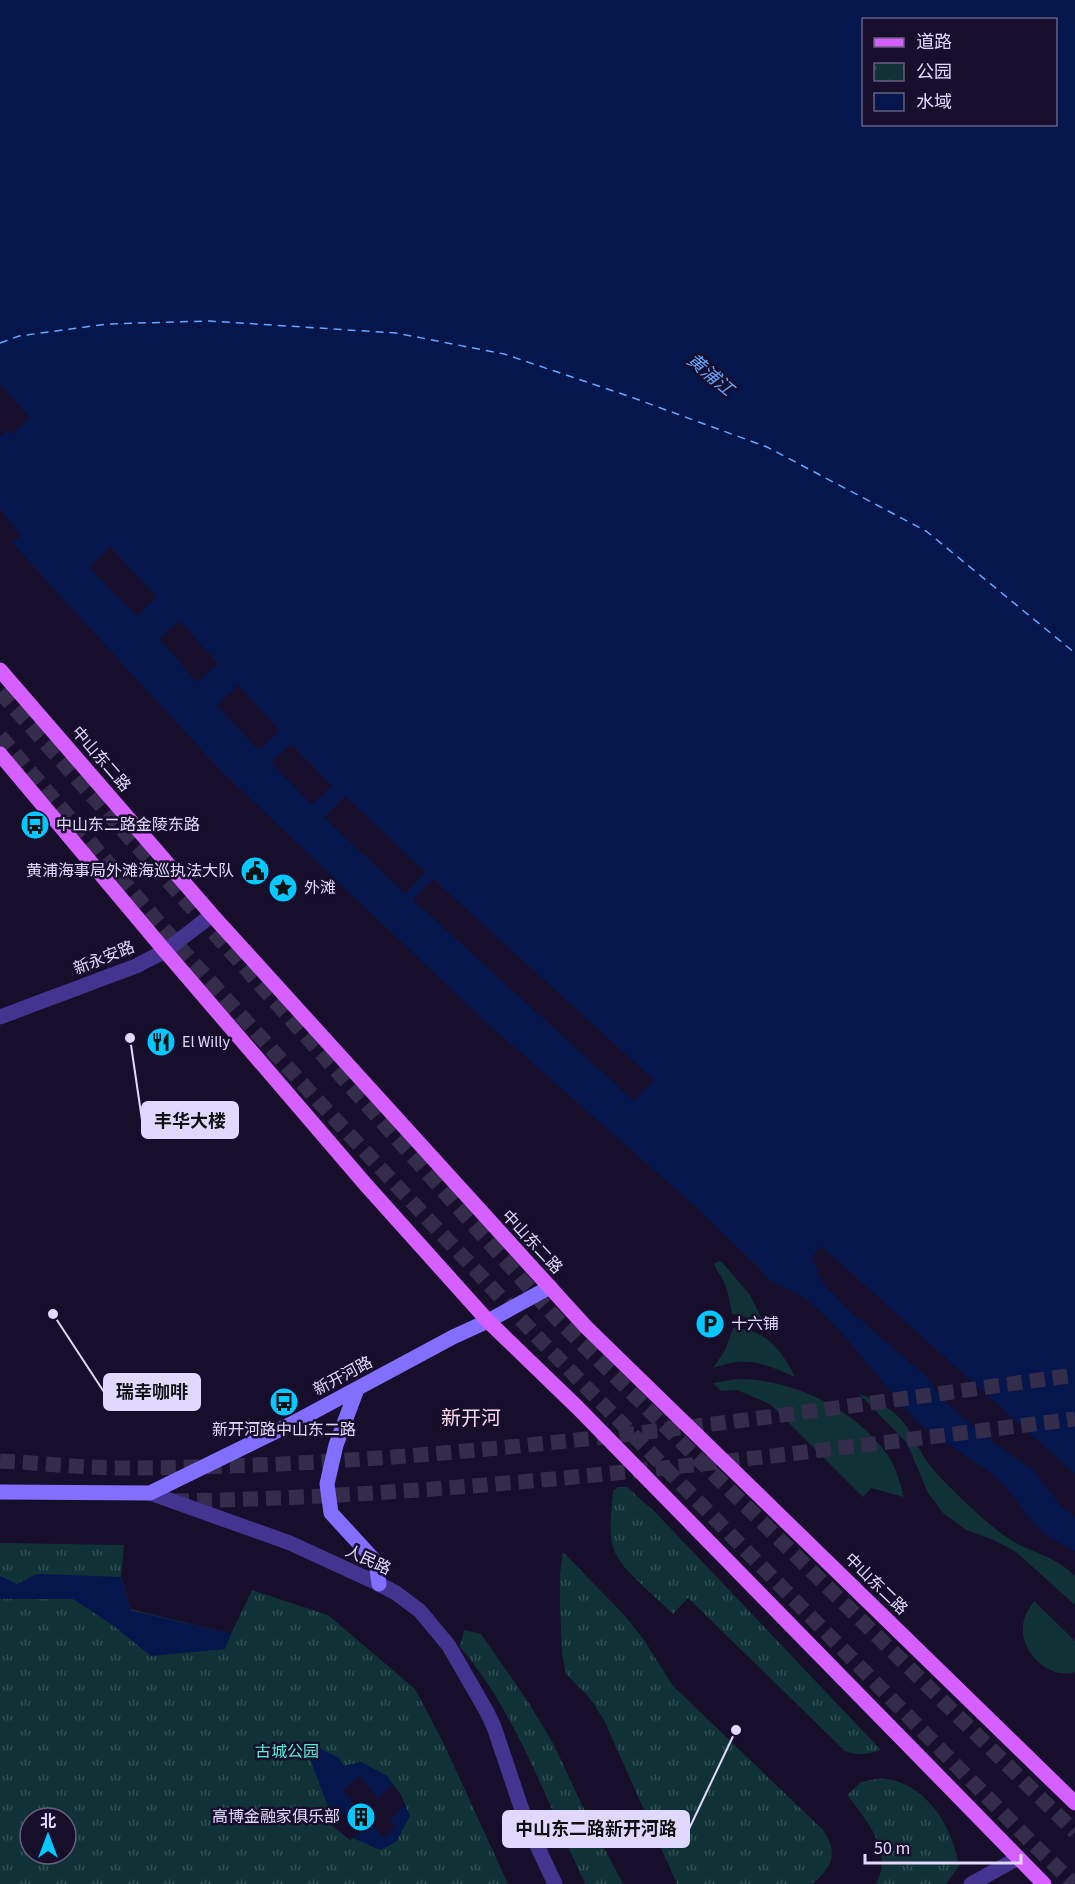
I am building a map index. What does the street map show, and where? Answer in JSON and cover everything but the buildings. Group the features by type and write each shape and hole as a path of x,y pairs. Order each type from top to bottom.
{"main road":[{"name":"中山东二路","path":"0,670 212,915 598,1339 1075,1803"},
{"path":"0,754 366,1185 488,1321 578,1408 1044,1884"},
{"name":"新开河路","path":"150,1493 357,1389 550,1287"},
{"path":"357,1389 336,1445 327,1484 332,1513 376,1562 380,1584"},
{"name":"人民路","path":"0,1492 150,1493"}],"street":[{"name":"新永安路","path":"0,1017 136,966 165,951 212,915"},
{"name":"人民路","path":"150,1493 290,1543 380,1584 420,1611 449,1646 487,1712 526,1822 555,1884"},
{"path":"971,1884 1018,1858"}],"green space":[{"path":"719,1261 750,1295 764,1323 732,1314 726,1287 714,1264"},
{"path":"733,1328 755,1333 772,1343 795,1377 774,1368 746,1362 713,1368 725,1350"},
{"path":"736,1379 757,1380 800,1390 840,1410 858,1423 887,1454 895,1469 904,1497 871,1488 863,1497 770,1404 737,1390 721,1391 713,1383"},
{"path":"859,1394 879,1402 892,1411 907,1427 932,1468 990,1524 1016,1543 1046,1556 1075,1576 1075,1605 1016,1552 994,1540 966,1530 943,1513 928,1493 907,1443"},
{"path":"618,1487 627,1487 656,1513 881,1750 863,1754 845,1751 688,1598 673,1614 635,1578 621,1563 612,1541 610,1524 613,1491"},
{"name":"古城公园","path":"0,1543 124,1545 121,1577 130,1609 231,1634 252,1590 328,1615 415,1689 443,1742 508,1884 0,1884"},
{"path":"563,1552 626,1617 644,1640 673,1686 822,1829 831,1845 831,1859 825,1872 812,1884 677,1884 604,1720 589,1697 566,1674 562,1653 560,1604"},
{"path":"1034,1601 1075,1641 1075,1672 1066,1674 1048,1669 1033,1657 1028,1649 1024,1640 1023,1623"},
{"path":"464,1630 481,1634 529,1703 554,1745 623,1884 585,1884 515,1730 480,1673 460,1647"},
{"path":"881,1778 897,1781 911,1788 932,1805 940,1816 952,1840 959,1866 946,1884 876,1884 881,1872 880,1848 869,1825 847,1795 861,1782"}],"water":[{"name":"黄浦江","path":"0,0 1075,0 1075,1551 1046,1535 994,1475 922,1426 842,1333 818,1309 800,1295 769,1280 696,1207 487,1023 218,768 12,543 21,535 0,509"},
{"path":"37,1574 121,1577 130,1610 231,1634 225,1649 151,1656 114,1626 73,1599 0,1599 0,1576 17,1584"},
{"path":"319,1748 339,1758 344,1766 361,1762 387,1776 401,1795 410,1816 396,1842 380,1850 353,1838 334,1823 308,1753"}],"pier":[{"path":"0,384 30,418 12,434 8,430 0,436"},
{"path":"110,547 157,597 137,616 89,567"},
{"path":"180,621 218,664 197,682 159,639"},
{"path":"238,685 280,731 258,750 217,705"},
{"path":"291,744 332,786 312,805 271,762"},
{"path":"345,796 425,872 405,894 324,817"},
{"path":"433,879 654,1080 634,1101 413,900"},
{"path":"821,1246 1075,1474 1075,1517 1060,1505 1033,1470 995,1444 965,1419 941,1398 926,1376 844,1306 821,1280 812,1257"},
{"name":"高博金融家俱乐部","path":"360,1776 378,1799 393,1784 401,1795 405,1805 390,1820 396,1827 385,1838 371,1824 350,1840 331,1825 354,1806 343,1790"}],"ferry route":[{"path":"0,343 19,336 107,324 209,321 396,333 504,354 767,447 926,531 1075,653"}],"tunnel":[{"path":"0,692 557,1319 1075,1832"},
{"path":"0,736 182,950 319,1102 544,1344 1074,1884"},
{"path":"0,1461 125,1468 364,1459 602,1437 839,1408 1075,1375"},
{"path":"174,1501 287,1498 513,1483 738,1460 1075,1419"}],"place":[{"name":"中山东二路金陵东路","path":"35,825"},
{"name":"黄浦海事局外滩海巡执法大队","path":"255,871"},
{"name":"外滩","path":"283,888"},
{"name":"丰华大楼","path":"130,1038"},
{"name":"El Willy","path":"161,1042"},
{"name":"瑞幸咖啡","path":"53,1314"},
{"name":"十六铺","path":"710,1324"},
{"name":"新开河路中山东二路","path":"284,1402"},
{"name":"中山东二路新开河路","path":"736,1730"},
{"name":"高博金融家俱乐部","path":"361,1817"}],"district":[{"name":"新开河","path":"471,1419"}]}
